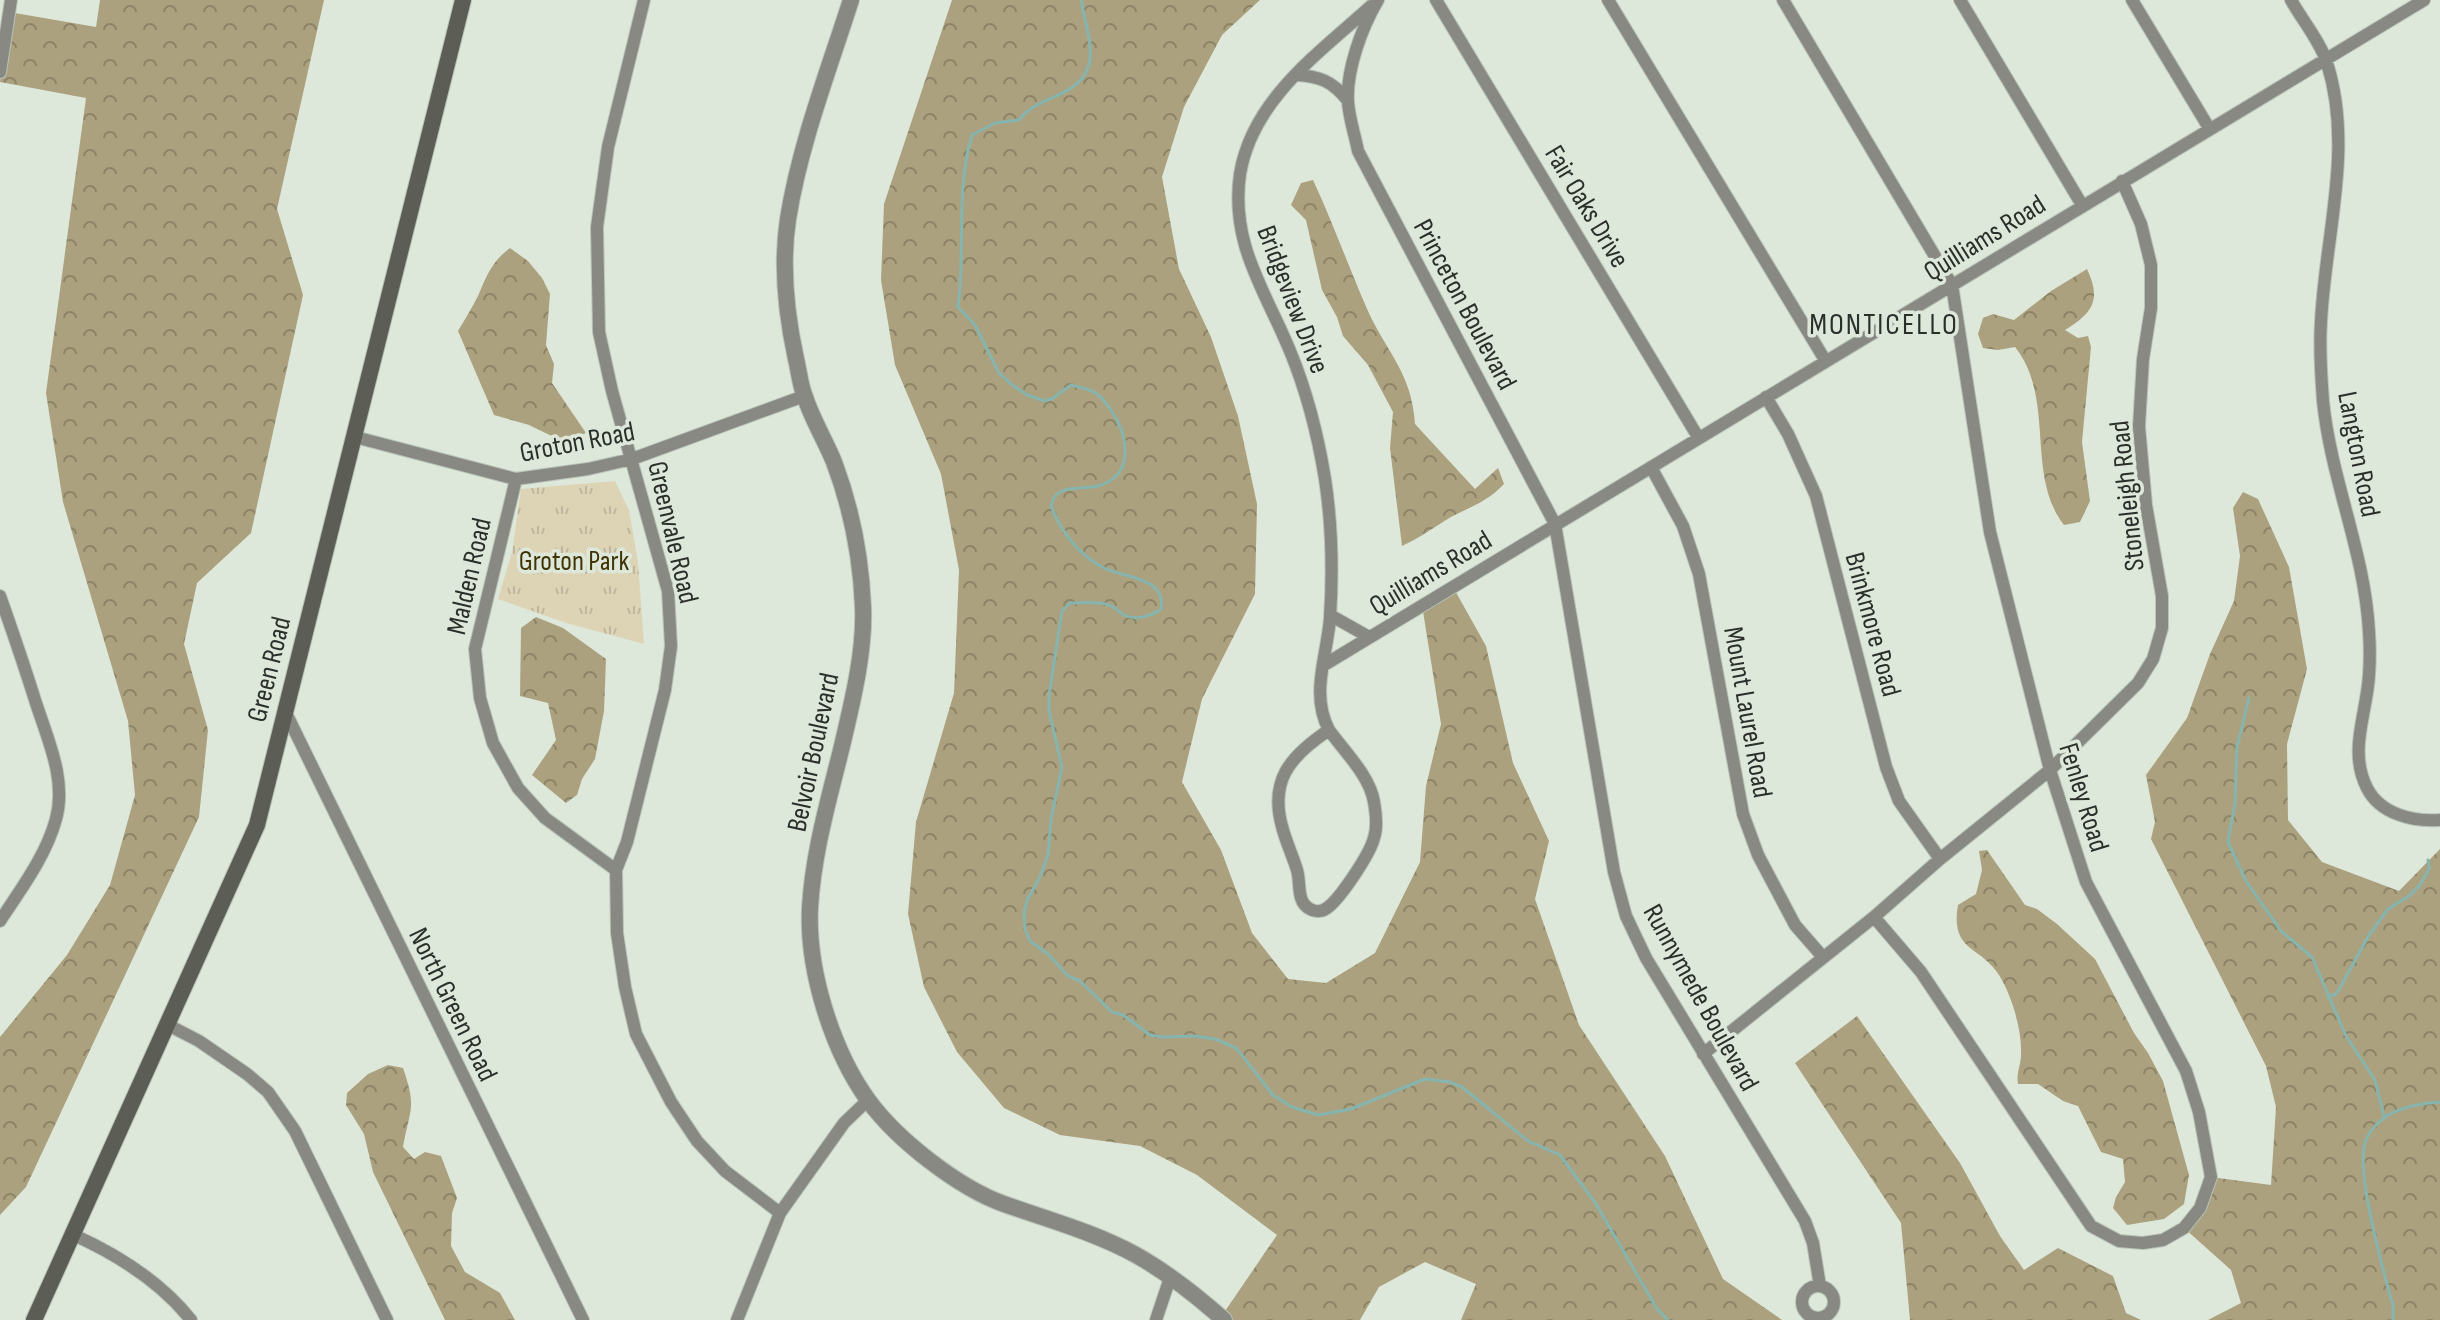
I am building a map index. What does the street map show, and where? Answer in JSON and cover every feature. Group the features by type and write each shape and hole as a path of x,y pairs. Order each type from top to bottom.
{"main road":[{"name":"Green Road","path":"34,1320 257,825 463,0"}],"street":[{"path":"0,72 11,0"},
{"name":"Greenvale Road","path":"644,0 608,147 597,227 599,332 612,391 668,591 671,646 665,690 627,842 616,870 617,933 636,1034 671,1102 697,1141 725,1171 780,1213"},
{"name":"Belvoir Boulevard","path":"851,0 797,176 787,222 785,280 788,321 804,396 834,463 856,538 863,610 855,693 817,849 810,910 813,954 821,994 834,1036 868,1100 925,1156 963,1183 1001,1203 1067,1223 1123,1249 1190,1290 1224,1320"},
{"name":"Fair Oaks Drive","path":"1436,0 1698,437"},
{"path":"1608,0 1825,360"},
{"path":"1783,0 1952,285"},
{"path":"1960,0 2082,205"},
{"path":"2132,0 2209,128"},
{"name":"Langton Road","path":"2291,0 2326,59 2338,112 2339,137 2321,321 2320,370 2326,433 2368,610 2369,675 2358,761 2368,791 2380,804 2395,813 2424,821 2440,820"},
{"name":"Quilliams Road","path":"1324,665 2424,0"},
{"name":"Bridgeview Drive","path":"1329,730 1319,699 1330,615 1332,551 1320,453 1298,372 1245,251 1239,225 1238,196 1247,149 1271,102 1295,75 1377,1"},
{"name":"Princeton Boulevard","path":"1377,1 1355,57 1348,101 1358,151 1555,524"},
{"path":"1295,75 1325,79 1338,88 1348,101"},
{"name":"Stoneleigh Road","path":"1703,1054 2050,770 2138,683 2153,659 2162,628 2162,596 2146,505 2139,426 2143,359 2151,308 2151,265 2141,224 2122,181"},
{"name":"Fenley Road","path":"1874,917 1921,972 2091,1226 2119,1241 2143,1243 2163,1240 2184,1228 2200,1208 2211,1177 2199,1112 2186,1071 2086,882 2050,770 1990,532 1952,285"},
{"name":"Groton Road","path":"355,437 516,479 632,459 804,396"},
{"name":"Brinkmore Road","path":"1766,397 1788,434 1816,496 1886,767 1899,801 1940,859"},
{"name":"Mount Laurel Road","path":"1651,467 1683,526 1699,574 1743,814 1758,855 1795,925 1822,956"},
{"name":"Malden Road","path":"516,479 475,649 480,698 493,743 518,788 545,818 616,870"},
{"name":"Runnymede Boulevard","path":"1555,524 1614,872 1626,916 1646,958 1805,1221 1813,1243 1820,1286"},
{"path":"0,596 49,742 56,767 58,792 56,817 45,846 0,921"},
{"path":"1330,615 1369,637"},
{"name":"North Green Road","path":"284,709 583,1320"},
{"path":"1329,730 1374,797 1377,818 1368,853 1335,900 1319,912 1305,906 1301,899 1298,872 1278,815 1278,797 1288,765 1305,746 1329,730"},
{"path":"168,1025 211,1049 268,1092 295,1131 387,1320"},
{"path":"737,1320 780,1213 844,1123 868,1100"},
{"path":"74,1235 137,1270 174,1297 191,1320"},
{"path":"1156,1320 1170,1278"}],"green space":[{"path":"100,0 324,0 277,209 303,295 251,533 197,583 184,644 208,730 199,817 26,1187 0,1215 0,1037 67,955 110,885 135,795 128,721 63,502 46,393 86,98 0,82 9,12 96,27"},
{"path":"952,0 1260,0 1222,35 1184,107 1162,177 1179,269 1211,337 1238,416 1257,504 1255,594 1202,699 1182,782 1221,850 1252,933 1288,979 1326,983 1375,953 1420,862 1426,786 1441,724 1422,605 1453,587 1486,646 1513,763 1549,841 1535,899 1579,1025 1665,1156 1723,1279 1782,1320 1461,1320 1476,1284 1425,1262 1379,1287 1360,1320 1224,1320 1221,1317 1277,1235 1197,1175 1140,1146 1060,1135 1004,1108 957,1052 924,987 908,914 916,822 954,693 959,570 941,474 895,365 881,280 884,204"},
{"path":"1313,180 1368,311 1404,377 1415,424 1475,489 1498,468 1504,484 1485,499 1402,546 1390,448 1393,412 1368,365 1343,336 1337,317 1322,290 1306,220 1291,205 1301,183"},
{"path":"510,248 528,261 550,294 546,345 554,364 552,383 586,433 564,442 529,425 494,415 458,331 490,270"},
{"path":"2087,269 2094,290 2092,305 2082,318 2065,330 2078,338 2088,336 2091,347 2082,442 2090,501 2080,522 2064,525 2052,505 2046,483 2038,413 2027,367 2015,347 1998,350 1983,348 1978,334 1983,318 1993,314 2014,320 2051,291"},
{"name":"Groton Park","path":"615,481 629,510 638,562 644,644 566,623 498,599 512,552 521,489"},
{"path":"2243,492 2258,499 2289,567 2307,669 2287,744 2288,820 2322,862 2399,891 2440,849 2440,1320 2208,1320 2241,1303 2231,1270 2184,1228 2211,1177 2271,1185 2276,1107 2266,1066 2151,839 2155,822 2146,775 2187,718 2210,654 2234,601 2240,556 2233,508"},
{"path":"536,617 563,628 606,659 604,711 595,759 582,779 577,795 566,803 532,775 556,740 548,703 520,696 521,628"},
{"path":"1987,850 2025,905 2037,909 2057,924 2095,959 2163,1081 2189,1175 2184,1204 2164,1219 2127,1225 2113,1208 2125,1182 2123,1159 2101,1152 2078,1106 2063,1101 2038,1084 2018,1084 2021,1045 2012,1003 1999,975 1962,940 1958,932 1958,905 1976,894 1982,870 1979,851"},
{"path":"1857,1016 1960,1163 2000,1236 2024,1270 2058,1248 2113,1276 2126,1313 2141,1320 1910,1320 1901,1223 1795,1063"},
{"path":"388,1065 403,1068 410,1092 411,1108 403,1147 414,1159 425,1152 441,1156 457,1198 452,1213 451,1246 465,1272 500,1293 515,1320 445,1320 373,1172 364,1134 346,1105 347,1093 368,1074"}],"waterway":[{"path":"1081,0 1090,44 1088,68 1082,78 1072,88 1031,109 1019,120 995,123 972,135 962,199 958,307 975,325 999,373 1027,395 1045,401 1071,385 1094,392 1111,410 1124,442 1123,464 1118,473 1098,486 1062,491 1051,506 1065,533 1078,549 1110,571 1150,584 1161,598 1161,609 1138,618 1128,617 1111,606 1099,603 1070,603 1062,611 1049,695 1049,711 1062,767 1051,819 1048,855 1024,913 1030,941 1048,954 1068,976 1080,981 1112,1012 1123,1015 1150,1035 1215,1039 1236,1048 1273,1095 1292,1107 1318,1115 1351,1109 1425,1079 1462,1087 1528,1141 1560,1155 1596,1204 1657,1309 1668,1320"},
{"path":"2249,698 2237,747 2235,803 2228,842 2246,881 2281,931 2312,957 2346,1036 2375,1080 2384,1116"},
{"path":"2328,997 2336,994 2369,935 2388,909 2420,885 2429,869 2428,860"},
{"path":"2393,1320 2393,1306 2367,1197 2363,1154 2366,1140 2387,1116 2407,1107 2440,1102"}],"district":[{"name":"MONTICELLO","path":"1884,324"}]}
